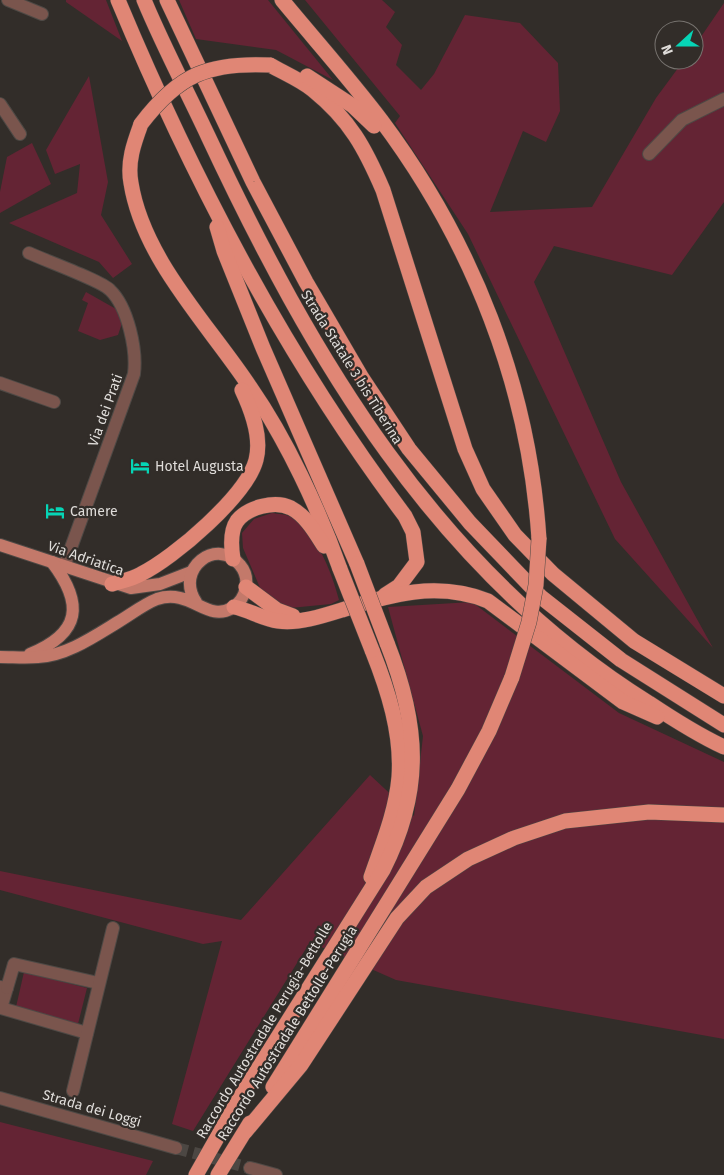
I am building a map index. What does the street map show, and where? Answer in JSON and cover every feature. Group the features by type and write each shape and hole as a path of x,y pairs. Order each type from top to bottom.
{"highway":[{"path":"118,0 210,201 277,324 335,419 404,516 413,532 417,562 399,586 385,595"},
{"name":"Strada Statale 3 bis Tiberina","path":"144,0 234,193 286,291 344,389 392,462 454,538 531,616 608,678 706,739 724,747"},
{"name":"Strada Statale 3 bis Tiberina","path":"167,0 253,182 306,282 362,378 409,449 470,523 541,597 620,660 724,725"},
{"path":"282,0 381,120 432,197"},
{"path":"362,902 384,838 398,778 399,754 394,718 387,688 314,504 288,453 250,387 220,347 155,250 140,216 130,182 132,150 141,124 159,100 188,78 221,66 238,63 270,64 297,70 331,90 368,118 432,197"},
{"path":"270,64 312,89 345,120 366,150 383,190 464,449 483,489 515,535 553,574 634,641 724,696"},
{"name":"Raccordo Autostradale Bettolle-Perugia","path":"218,1175 458,789 489,731 512,677 533,604 538,539 536,488 520,405 496,330 471,270 432,197"},
{"path":"210,201 224,251 357,564 403,683 410,719 411,784 396,845 383,870 362,902"},
{"path":"112,584 140,575 155,566 222,512 245,484 256,460 257,433 250,408 220,347"},
{"path":"233,559 232,535 237,521 247,512 264,506 280,505 292,509 310,524 340,570"},
{"path":"246,587 277,610 301,620"},
{"path":"234,607 278,621 301,620 323,616 385,595 409,591 448,590 469,593 488,601 623,702 706,739"},
{"path":"245,1132 301,1065 397,918 426,887 468,859 514,838 565,821 649,812 724,815"},
{"name":"Raccordo Autostradale Perugia-Bettolle","path":"196,1175 239,1099 362,902"}],"main road":[{"name":"Via Adriatica","path":"0,545 112,584 130,588 160,584 191,572"},
{"path":"0,657 39,658 52,655 82,642 156,599 182,597 196,602 210,611 226,611 240,602 246,587 244,571 233,559 225,555 209,556 202,559 191,572 189,588 196,602"},
{"path":"24,657 57,640 66,632 73,616 68,582 52,562"}],"street":[{"path":"8,0 42,14 38,0"},
{"path":"649,154 682,120 724,99"},
{"path":"0,104 20,134"},
{"name":"Via dei Prati","path":"29,253 110,289 126,319 136,362 134,374 64,567"},
{"path":"0,383 54,402"},
{"path":"73,1091 113,928"},
{"path":"87,1033 1,1008 4,987 14,964 98,983"},
{"name":"Strada dei Loggi","path":"0,1098 176,1148"},
{"path":"250,1168 276,1175"}],"shaded area":[{"path":"66,0 106,0 122,41 66,2"},
{"path":"179,0 268,0 333,80 276,50 196,39"},
{"path":"305,0 382,0 395,12 386,27 402,45 396,65 421,90 434,74 465,15 520,23 558,63 560,111 546,142 523,131 490,212 592,207 656,98 677,70 704,70 704,32 724,3 724,202 672,275 554,246 534,282 621,482 713,648 615,539 468,234 395,123 400,116"},
{"path":"89,76 108,182 101,215 132,264 113,278 99,262 9,223 77,193 80,164 55,174 46,150"},
{"path":"32,143 51,184 0,213 0,192 7,157"},
{"path":"86,292 116,309 122,323 118,335 100,340 78,331 88,303 82,300"},
{"path":"272,513 291,517 308,532 322,554 339,600 331,604 290,608 264,597 243,548 242,533 254,519"},
{"path":"472,602 619,713 724,762 724,1039 396,980 310,942 193,1131 172,1124 222,941 203,944 0,890 0,871 241,920 370,775 414,816 423,736 388,607"},
{"path":"24,972 87,988 78,1024 16,1007"},
{"path":"0,1122 153,1161 146,1175 0,1175"}],"tunnel":[{"path":"176,1148 250,1168"}],"place":[{"name":"Hotel Augusta","path":"140,466"},
{"name":"Camere","path":"55,511"}]}
